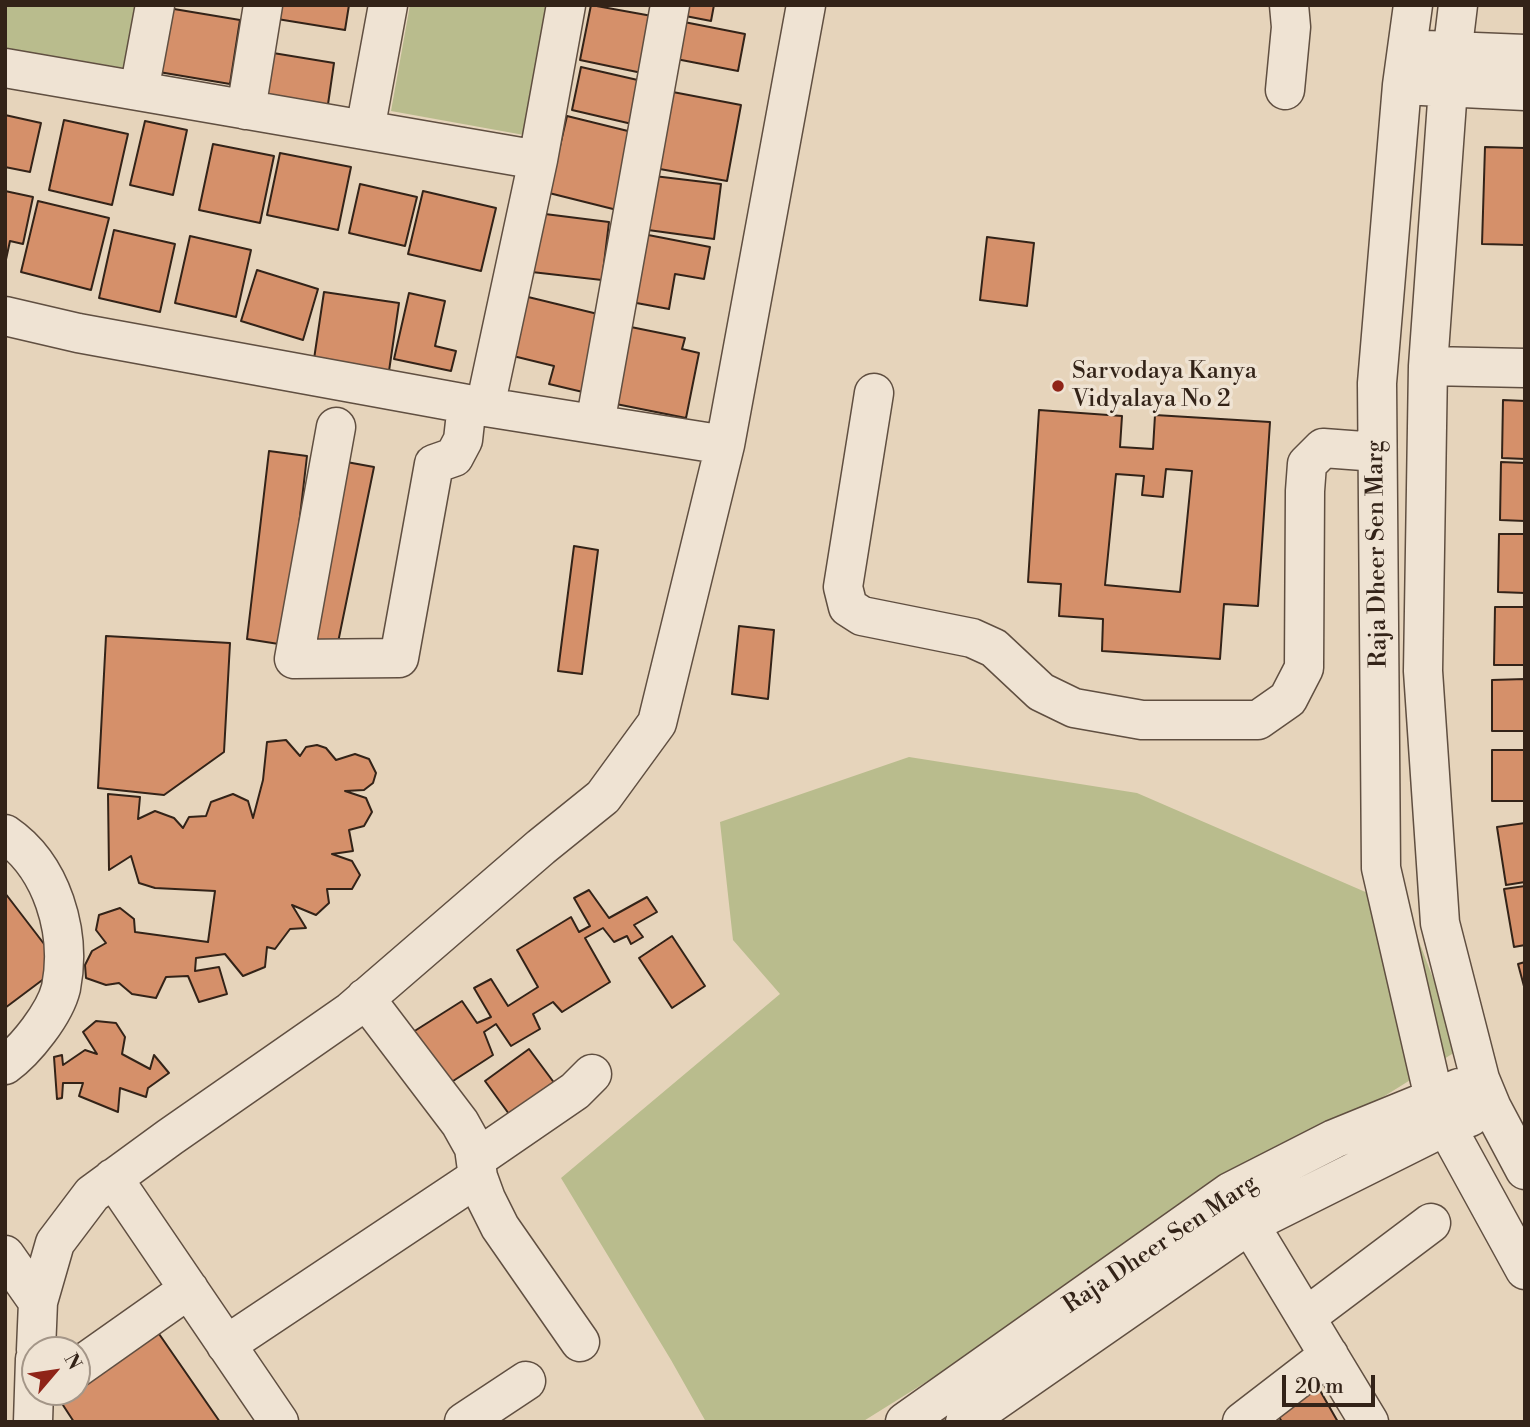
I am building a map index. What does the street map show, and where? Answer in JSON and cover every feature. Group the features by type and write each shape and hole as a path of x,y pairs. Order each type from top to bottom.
{"street":[{"path":"139,91 155,5"},
{"path":"246,110 263,5"},
{"path":"365,130 388,5"},
{"path":"335,428 294,659 399,657 434,464 454,457 476,405 538,160 566,5"},
{"path":"596,424 670,5"},
{"path":"32,1336 18,1282 55,1243 92,1194 351,1011 603,797 657,723 725,445 806,5"},
{"path":"1286,90 1291,27 1289,5"},
{"name":"Raja Dheer Sen Marg","path":"1413,5 1404,67 1377,383 1381,868 1440,1112 1525,1270"},
{"name":"Raja Dheer Sen Marg","path":"1458,5 1449,69 1428,366 1423,671 1440,923 1486,1094 1525,1170"},
{"path":"1449,69 1525,54"},
{"path":"1404,67 1449,69 1525,91"},
{"path":"5,68 538,160"},
{"path":"5,316 78,333 476,405 725,445"},
{"path":"1428,366 1525,368"},
{"path":"874,393 843,587 848,607 862,616 972,638 994,648 1041,692 1074,708 1142,720 1258,720 1288,699 1304,668 1304,491 1307,464 1323,448 1377,452"},
{"path":"5,834 19,843 50,887 60,919 64,961 61,990 41,1027 21,1054 5,1065"},
{"path":"365,998 460,1123 474,1148 486,1199 500,1227 580,1342"},
{"path":"1423,1049 1390,1135 1466,1162"},
{"path":"226,1345 477,1168 575,1091 592,1074"},
{"name":"Raja Dheer Sen Marg","path":"905,1422 1240,1208 1390,1135 1486,1094"},
{"path":"113,1178 279,1422"},
{"path":"1240,1208 1369,1422"},
{"name":"Raja Dheer Sen Marg","path":"965,1422 1240,1208"},
{"path":"1306,1317 1430,1223"},
{"path":"91,1358 189,1289"},
{"path":"1242,1422 1329,1355"},
{"path":"464,1422 526,1381"}],"green space":[{"path":"5,5 137,5 124,68 5,48"},
{"path":"410,5 548,5 524,135 391,111"},
{"path":"909,757 1137,793 1407,910 1460,1049 862,1422 706,1422 561,1178 780,994 733,940 720,822"}],"building":[{"path":"273,5 349,5 345,30 271,18"},
{"path":"591,5 652,16 642,73 580,60"},
{"path":"672,5 714,5 711,21 670,13"},
{"path":"162,7 240,20 230,84 153,71"},
{"path":"679,21 745,34 738,71 671,58"},
{"path":"261,51 334,63 326,118 253,106"},
{"path":"581,67 642,81 632,124 572,110"},
{"path":"657,89 741,105 727,181 643,166"},
{"path":"5,115 41,123 30,172 5,167"},
{"path":"567,116 636,133 617,210 549,193"},
{"path":"64,120 128,134 112,205 49,190"},
{"path":"145,121 187,130 173,195 130,185"},
{"path":"213,144 274,156 260,223 199,210"},
{"path":"1485,147 1525,148 1525,245 1482,244"},
{"path":"280,153 351,167 338,230 267,215"},
{"path":"654,176 721,184 714,239 648,230"},
{"path":"360,184 417,197 405,246 349,233"},
{"path":"5,191 33,197 23,244 10,241 5,264"},
{"path":"423,191 496,208 481,271 408,254"},
{"path":"38,201 109,218 91,290 21,272"},
{"path":"529,212 609,222 602,280 523,271"},
{"path":"114,230 175,244 160,312 99,298"},
{"path":"643,234 710,247 704,279 675,274 669,309 631,302"},
{"path":"190,236 251,250 236,317 175,303"},
{"path":"987,237 1034,243 1027,306 980,300"},
{"path":"257,270 318,289 303,340 241,321"},
{"path":"324,292 399,303 389,371 314,359"},
{"path":"409,293 445,301 435,346 456,351 451,371 394,359"},
{"path":"524,296 606,316 587,393 549,384 554,366 509,355"},
{"path":"621,325 685,338 682,349 699,353 686,418 606,402"},
{"path":"1503,400 1525,401 1525,459 1502,458"},
{"path":"1039,410 1122,416 1120,447 1153,449 1155,415 1270,422 1258,606 1224,604 1220,659 1102,651 1103,619 1059,616 1061,584 1028,582","holes":["1166,469 1192,471 1180,592 1105,585 1116,474 1144,476 1142,495 1163,497"]},
{"path":"269,451 307,456 285,645 247,639"},
{"path":"341,461 374,467 335,657 302,651"},
{"path":"1501,462 1525,463 1525,521 1500,520"},
{"path":"1499,534 1525,534 1525,593 1498,592"},
{"path":"574,546 598,550 582,674 558,671"},
{"path":"1495,607 1525,607 1525,665 1494,665"},
{"path":"739,626 774,630 768,699 732,694"},
{"path":"106,636 230,643 224,752 164,795 98,788"},
{"path":"1525,679 1525,731 1492,731 1492,680"},
{"path":"286,740 300,756 306,747 317,745 326,748 336,760 355,754 369,759 376,773 373,783 364,790 345,791 366,798 372,812 364,826 349,830 353,851 332,854 352,861 360,875 352,889 327,889 329,903 316,915 292,905 306,928 290,929 275,949 267,947 265,967 243,976 225,954 196,958 195,971 219,967 227,994 199,1002 188,976 166,977 156,998 132,994 119,983 106,985 86,978 85,965 92,951 106,943 96,930 99,915 120,908 134,919 135,932 208,942 215,891 155,888 139,883 131,856 109,870 108,794 140,797 138,819 155,811 174,818 183,828 189,817 206,816 211,802 233,794 248,801 253,818 263,780 267,742"},
{"path":"1492,750 1525,750 1525,801 1492,801"},
{"path":"1525,823 1525,882 1506,885 1497,827"},
{"path":"1525,886 1525,945 1514,947 1504,889"},
{"path":"589,890 609,918 647,897 657,912 634,925 643,937 631,944 627,936 614,942 603,928 585,938 610,982 562,1012 553,1002 533,1014 540,1029 511,1046 496,1024 484,1032 493,1055 450,1083 413,1032 462,1001 477,1023 491,1017 474,988 491,979 508,1006 538,987 517,950 571,917 579,932 590,926 574,898"},
{"path":"5,893 61,966 5,1008"},
{"path":"672,936 705,986 672,1008 639,958"},
{"path":"1525,962 1525,990 1518,964"},
{"path":"96,1021 116,1023 125,1037 122,1054 150,1069 154,1055 169,1073 148,1088 146,1097 120,1088 118,1112 79,1096 83,1083 63,1083 62,1098 57,1099 54,1057 62,1055 63,1065 85,1050 97,1054 83,1032"},
{"path":"529,1049 561,1092 517,1125 485,1081"},
{"path":"157,1331 220,1422 74,1422 64,1406 91,1406 91,1377"},
{"path":"1318,1387 1338,1422 1282,1422 1276,1412"}],"place":[{"name":"Sarvodaya Kanya Vidyalaya No 2","path":"1058,386"}]}
